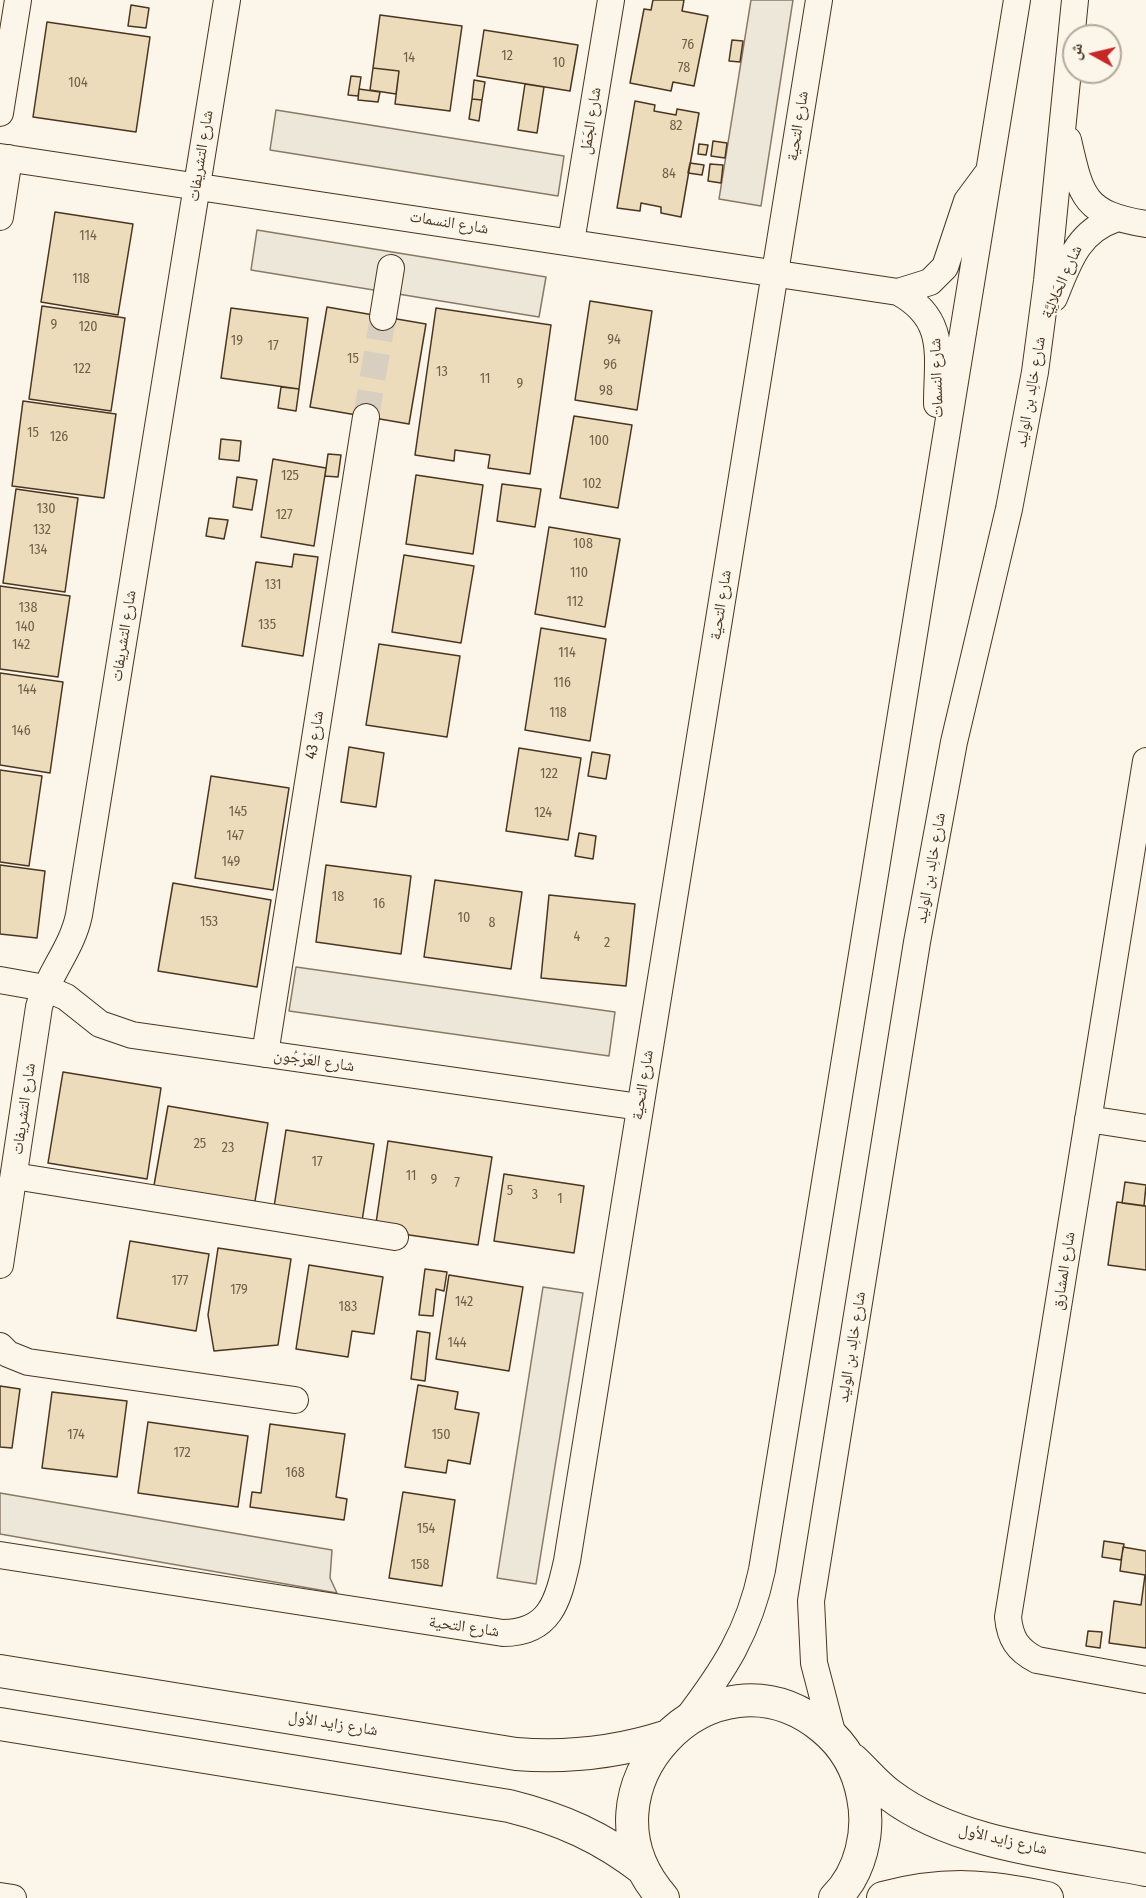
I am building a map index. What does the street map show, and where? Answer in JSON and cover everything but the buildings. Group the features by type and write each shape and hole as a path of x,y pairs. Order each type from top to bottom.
{"main road":[{"name":"شارع زايد الأول","path":"0,1671 526,1755 566,1756 607,1753 675,1728 709,1708 735,1702 762,1701 788,1707 812,1719 889,1794 947,1826 977,1837 1146,1870"},
{"path":"0,1724 509,1806 581,1828 610,1845 654,1888"},
{"path":"654,1888 635,1843 632,1815 640,1778 648,1760 675,1728"},
{"path":"835,1898 855,1868 864,1840 866,1810 862,1791 840,1745"},
{"path":"883,1898 936,1887 968,1886 1005,1889 1047,1898"}],"street":[{"path":"0,113 18,0"},
{"name":"شارع التشريفات","path":"0,1265 37,1016 45,988 72,938 79,915 227,0"},
{"name":"شارع الجَمَل","path":"571,242 611,0"},
{"name":"شارع التحية","path":"0,1555 489,1632 515,1633 540,1624 557,1596 567,1561 819,0"},
{"path":"675,1728 734,1652 750,1617 762,1570 1017,0"},
{"name":"شارع خالِد بن الوليد","path":"840,1745 814,1663 811,1601 924,907 954,742 1017,469 1042,328 1075,0"},
{"path":"1063,117 1082,188 1094,206 1115,219 1146,224"},
{"path":"0,216 5,158"},
{"name":"شارع النسمات","path":"5,158 898,292 917,304 926,314 935,331 938,360 937,406 944,445"},
{"name":"شارع النسمات","path":"898,292 930,282 945,267 967,201 990,171"},
{"name":"شارع الحَلالِيَّة","path":"1042,328 1072,254 1080,242 1089,231 1115,219"},
{"path":"383,317 391,268"},
{"name":"شارع 43","path":"265,1054 366,417"},
{"name":"شارع المشارق","path":"1146,761 1008,1617 1010,1632 1016,1645 1036,1660 1146,1680"},
{"name":"شارع العَرْجُون","path":"0,980 45,988 66,997 100,1024 117,1032 640,1107"},
{"path":"1088,1119 1146,1128"},
{"path":"14,1176 395,1236"},
{"path":"0,1346 8,1354 28,1362 295,1400"},
{"path":"0,1896 13,1898"}],"shaded area":[{"path":"751,0 793,0 761,206 719,199"},
{"path":"276,110 564,156 558,196 270,150"},
{"path":"257,230 546,277 539,317 251,270"},
{"path":"296,967 615,1012 609,1056 289,1011"},
{"path":"543,1287 583,1293 536,1584 497,1578"},
{"path":"0,1493 332,1550 330,1578 337,1593 0,1534"}],"tunnel":[{"path":"366,417 383,317"}]}
